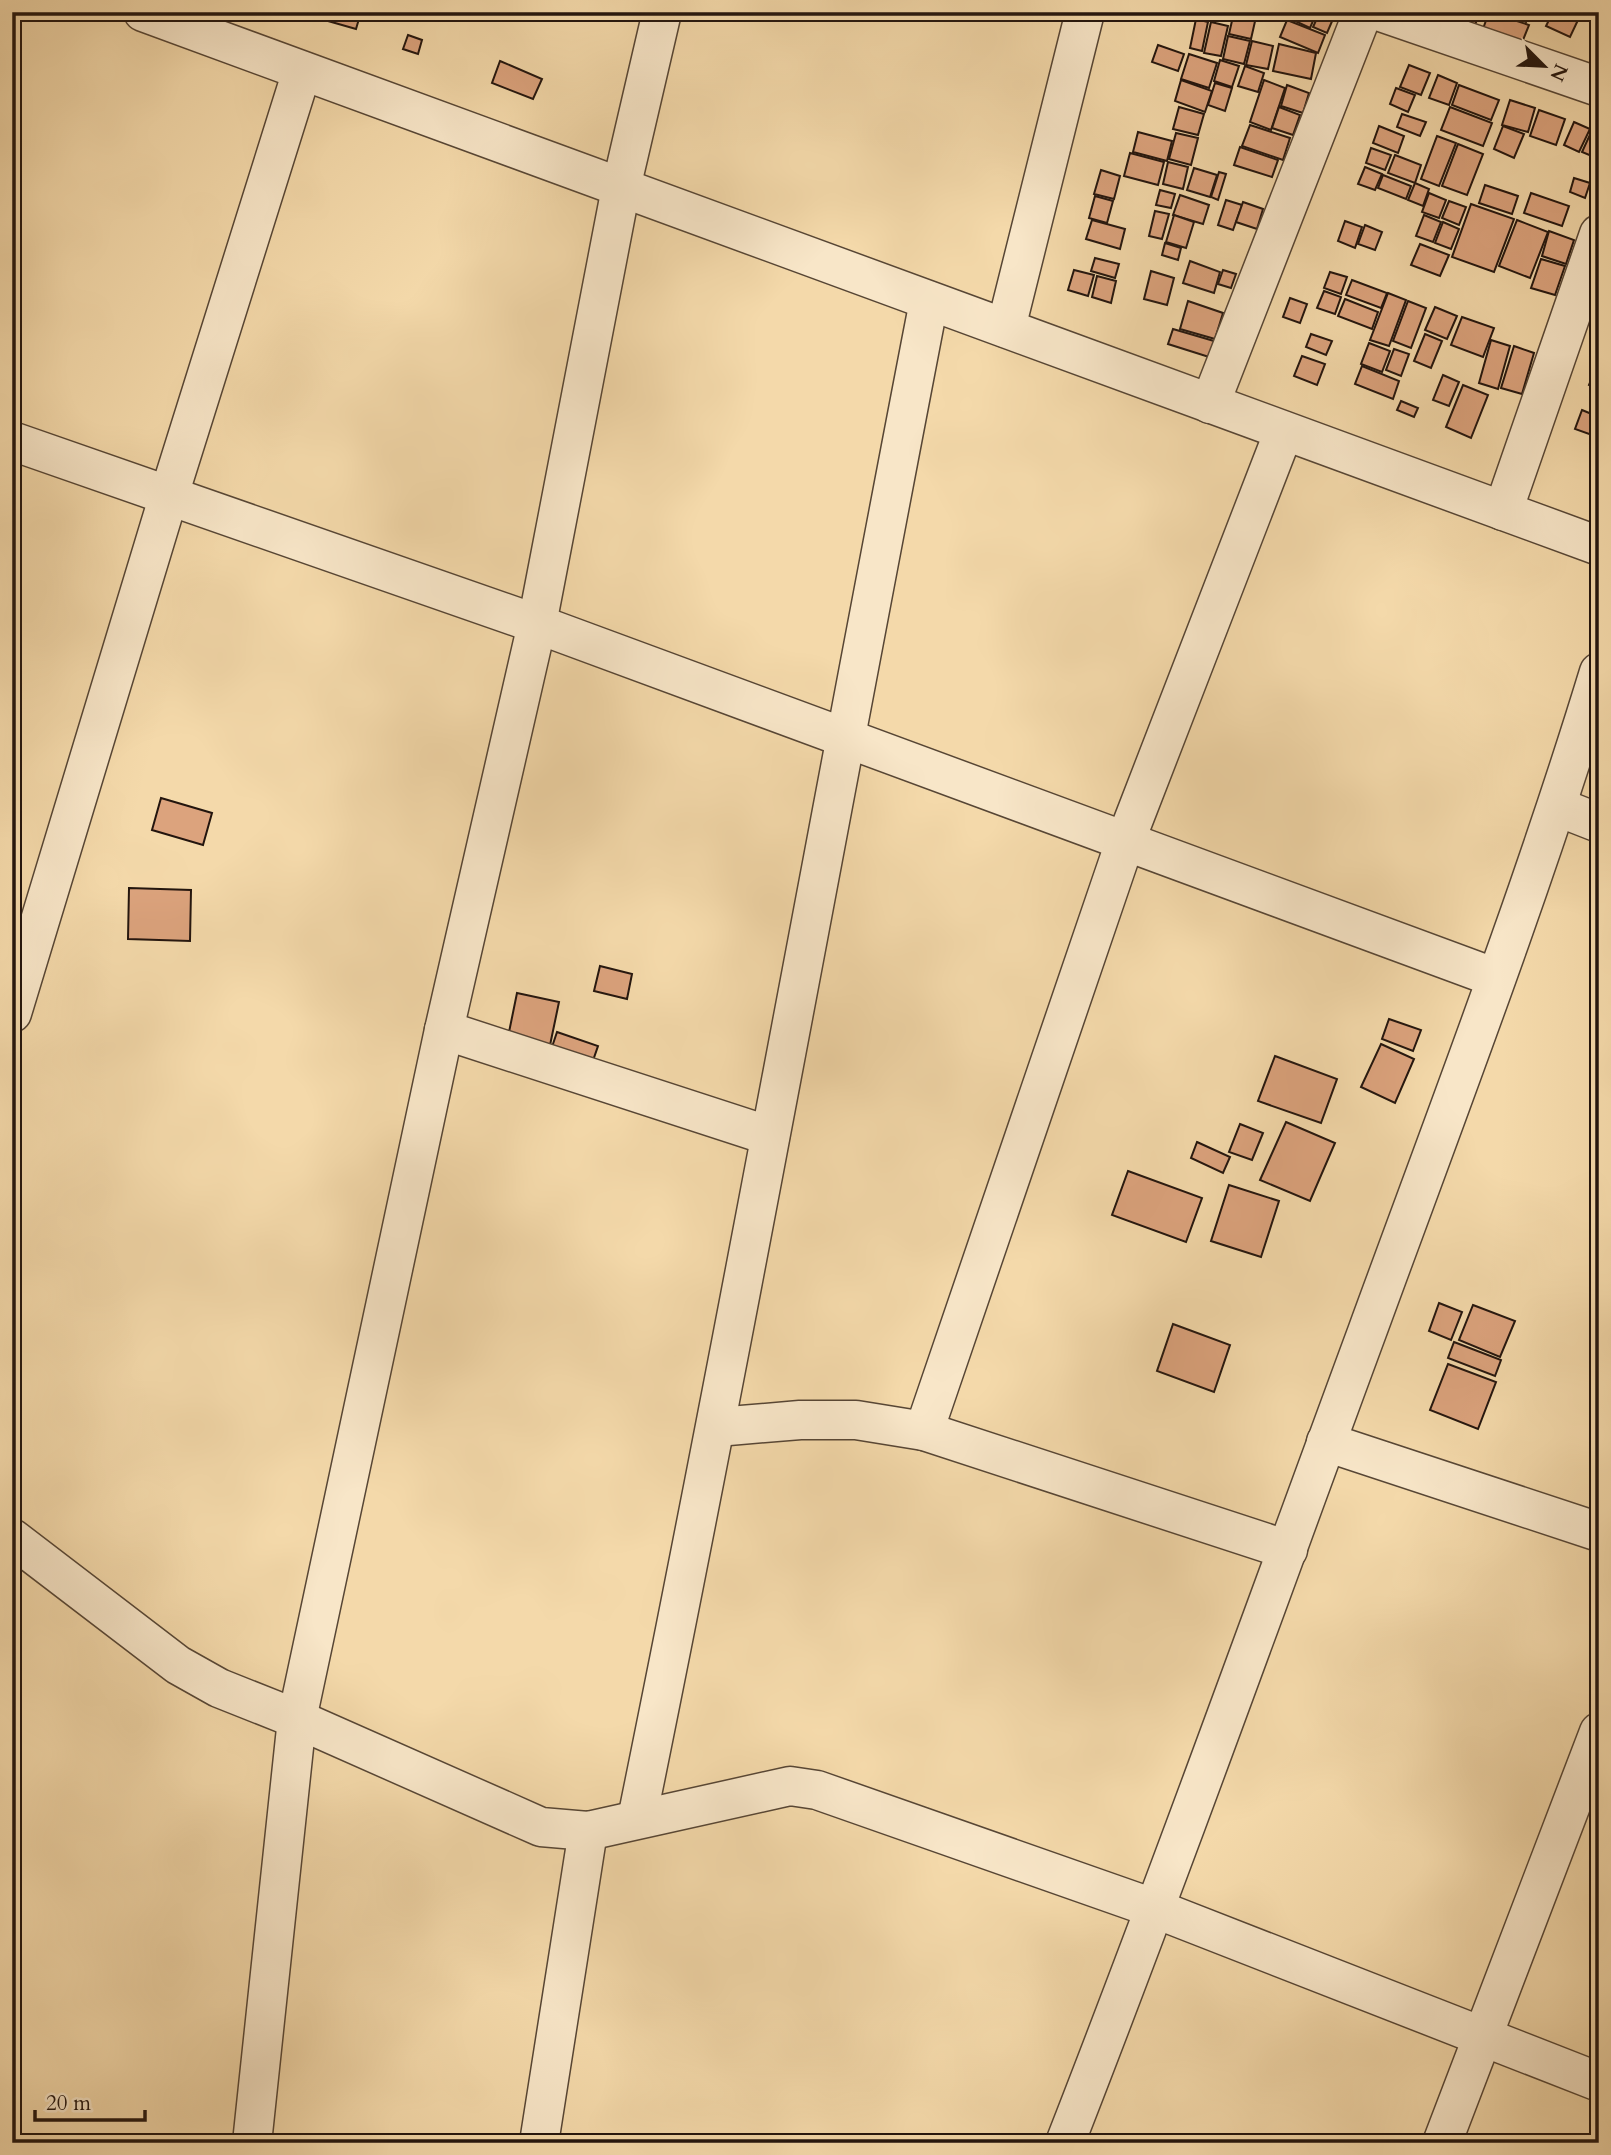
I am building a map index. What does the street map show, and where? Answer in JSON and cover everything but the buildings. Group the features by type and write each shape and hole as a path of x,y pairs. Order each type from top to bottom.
{"street":[{"path":"143,12 1599,546"},
{"path":"252,2143 297,1719 444,1030 537,624 621,188 662,12"},
{"path":"1006,328 1085,12"},
{"path":"1210,404 1363,12"},
{"path":"1381,12 1599,87"},
{"path":"12,1013 169,495 302,71"},
{"path":"1503,510 1599,233"},
{"path":"637,1819 717,1427 844,739 929,301"},
{"path":"924,1431 1125,842 1284,431"},
{"path":"12,441 537,624 1496,978"},
{"path":"1065,2143 1156,1909 1496,978 1558,807 1599,672"},
{"path":"1558,807 1599,822"},
{"path":"444,1030 770,1136"},
{"path":"717,1427 800,1420 856,1420 924,1431 1288,1549"},
{"path":"1326,1442 1599,1532"},
{"path":"12,1538 178,1665 219,1688 297,1719 541,1827 589,1831 790,1786 817,1790 1156,1909 1599,2082"},
{"path":"1442,2143 1599,1732"},
{"path":"539,2143 589,1831"}]}
